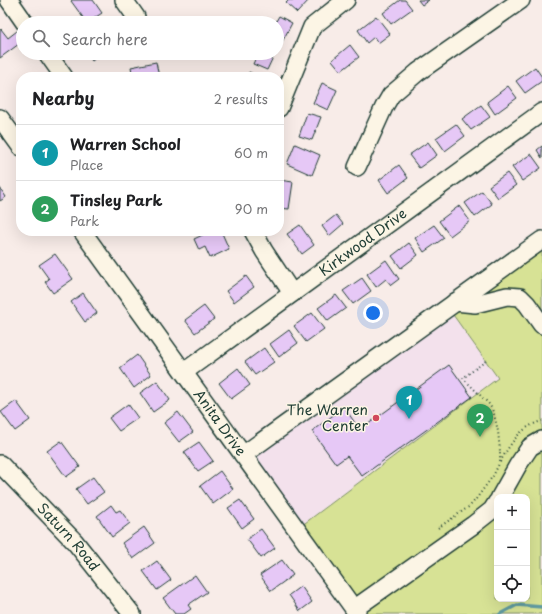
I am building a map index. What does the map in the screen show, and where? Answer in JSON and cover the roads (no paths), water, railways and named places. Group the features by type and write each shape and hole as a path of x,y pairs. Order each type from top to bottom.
{"street":[{"path":"9,0 20,16"},
{"path":"124,0 135,16"},
{"path":"284,96 312,27 346,0"},
{"path":"357,167 391,95 418,72 521,0"},
{"path":"52,60 60,72"},
{"name":"Kirkwood Drive","path":"184,372 542,112"},
{"path":"0,118 16,134"},
{"name":"Anita Drive","path":"86,236 356,611"},
{"path":"256,236 292,293"},
{"path":"243,455 542,240"},
{"path":"455,302 475,304 507,296 520,297 542,325"},
{"path":"502,494 530,447 542,440"},
{"name":"Saturn Road","path":"0,464 75,542 132,614"},
{"path":"356,611 492,510 494,507"}],"waterway":[{"path":"500,614 517,605 542,607"}],"place":[{"name":"The Warren Center","path":"376,418"},
{"name":"Warren School","path":"409,419"},
{"name":"Tinsley Park","path":"480,437"}]}
